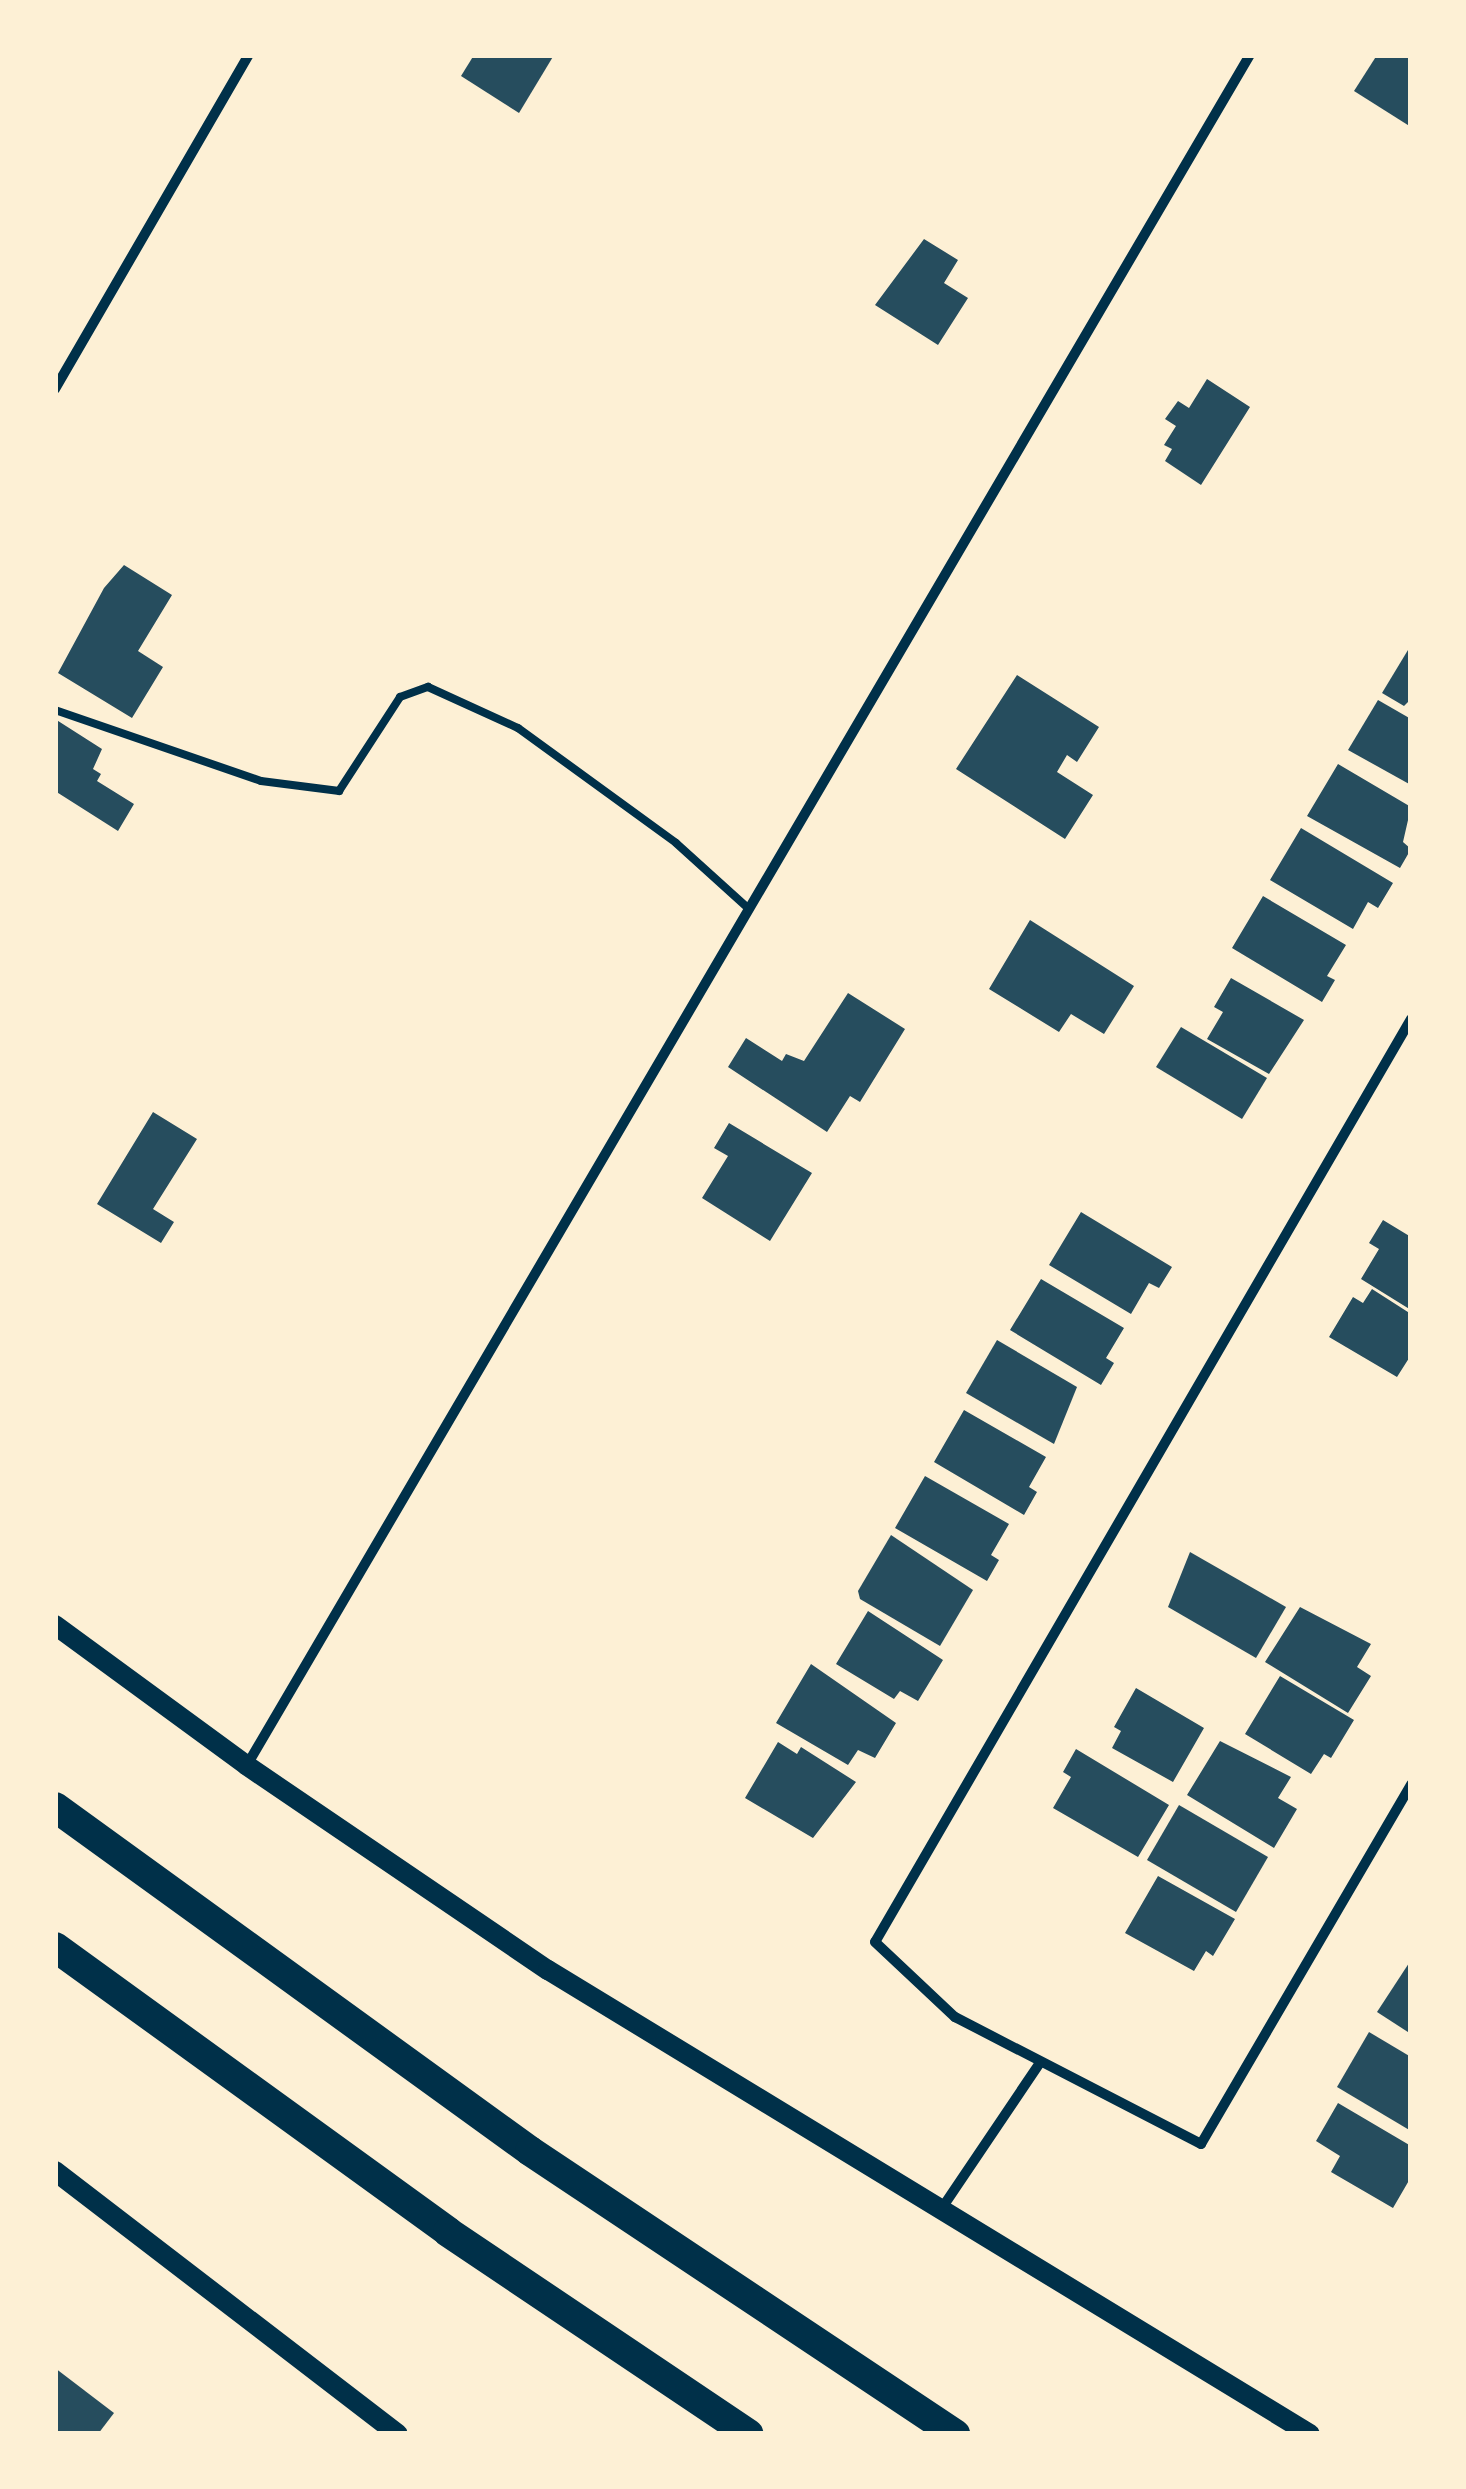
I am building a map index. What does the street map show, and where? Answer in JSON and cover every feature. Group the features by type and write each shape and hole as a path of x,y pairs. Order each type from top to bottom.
{"highway":[{"path":"55,1807 530,2151 955,2434"},
{"path":"55,1948 448,2232 749,2434"}],"main road":[{"path":"55,1625 246,1766 548,1970 1310,2434"},
{"path":"55,2172 398,2434"}],"street":[{"path":"55,389 249,55"},
{"path":"246,1766 1250,55"},
{"path":"1411,1019 875,1942 955,2017 1039,2064 1202,2144 1411,1784"},
{"path":"942,2208 1039,2064"}],"lane":[{"path":"55,710 261,780 339,791 400,698 428,687 518,728 676,843 749,908"}],"building":[{"path":"474,55 554,55 519,113 461,76"},
{"path":"1377,55 1411,55 1411,127 1354,91"},
{"path":"924,239 958,260 944,283 968,298 938,345 875,305"},
{"path":"1207,379 1250,407 1201,485 1165,461 1172,449 1164,445 1176,426 1165,419 1178,401 1189,408"},
{"path":"124,565 172,595 138,651 163,667 132,718 58,673 104,588"},
{"path":"1411,645 1411,699 1404,706 1382,693"},
{"path":"1017,675 1099,727 1077,762 1067,755 1057,772 1093,795 1065,839 956,769"},
{"path":"1378,700 1411,719 1411,785 1348,750"},
{"path":"55,719 102,749 93,769 101,774 97,781 134,804 118,831 55,791"},
{"path":"1338,764 1411,807 1403,842 1411,849 1400,868 1307,816"},
{"path":"1301,828 1393,883 1378,908 1368,902 1353,929 1270,880"},
{"path":"1263,896 1346,945 1327,976 1335,980 1322,1002 1232,948"},
{"path":"1030,920 1134,986 1104,1034 1071,1014 1059,1032 989,989"},
{"path":"1231,978 1304,1020 1269,1074 1207,1039 1223,1012 1214,1007"},
{"path":"848,993 905,1029 860,1102 850,1096 827,1132 728,1067 746,1038 782,1061 786,1054 804,1061"},
{"path":"1181,1027 1267,1078 1242,1119 1156,1067"},
{"path":"153,1112 197,1139 153,1209 174,1222 161,1243 97,1204"},
{"path":"729,1123 812,1173 770,1241 702,1198 728,1156 714,1148"},
{"path":"1081,1212 1172,1267 1159,1288 1149,1283 1131,1314 1049,1265"},
{"path":"1383,1220 1411,1237 1411,1310 1361,1279 1379,1249 1369,1243"},
{"path":"1041,1279 1124,1328 1106,1358 1114,1363 1101,1385 1010,1330"},
{"path":"1372,1289 1411,1314 1411,1355 1397,1377 1329,1337 1353,1297 1363,1303"},
{"path":"997,1340 1077,1387 1054,1444 966,1393"},
{"path":"964,1410 1046,1457 1029,1487 1037,1492 1024,1515 934,1462"},
{"path":"925,1476 1009,1524 991,1555 999,1560 987,1581 895,1528"},
{"path":"891,1535 973,1590 940,1646 860,1599 858,1591"},
{"path":"1190,1552 1286,1607 1256,1658 1168,1607"},
{"path":"1300,1607 1371,1644 1357,1667 1371,1676 1348,1713 1265,1662"},
{"path":"868,1611 943,1660 918,1701 900,1691 894,1699 836,1664"},
{"path":"811,1664 896,1723 875,1758 858,1750 848,1765 776,1723"},
{"path":"1280,1676 1354,1720 1331,1758 1324,1754 1311,1774 1245,1734"},
{"path":"1136,1688 1204,1728 1173,1782 1112,1748 1121,1731 1114,1727"},
{"path":"1220,1741 1291,1777 1278,1798 1297,1809 1274,1848 1187,1795"},
{"path":"778,1742 797,1754 801,1747 856,1782 813,1838 745,1798"},
{"path":"1076,1749 1169,1805 1138,1857 1053,1808 1071,1777 1063,1772"},
{"path":"1179,1805 1268,1857 1236,1912 1147,1860"},
{"path":"1158,1876 1235,1919 1213,1956 1206,1951 1194,1971 1125,1933"},
{"path":"1411,1960 1411,2034 1377,2012"},
{"path":"1369,2032 1411,2057 1411,2131 1337,2087"},
{"path":"1338,2103 1411,2146 1411,2177 1393,2208 1331,2172 1340,2156 1316,2141"},
{"path":"55,2368 114,2413 98,2434 55,2434"}]}
